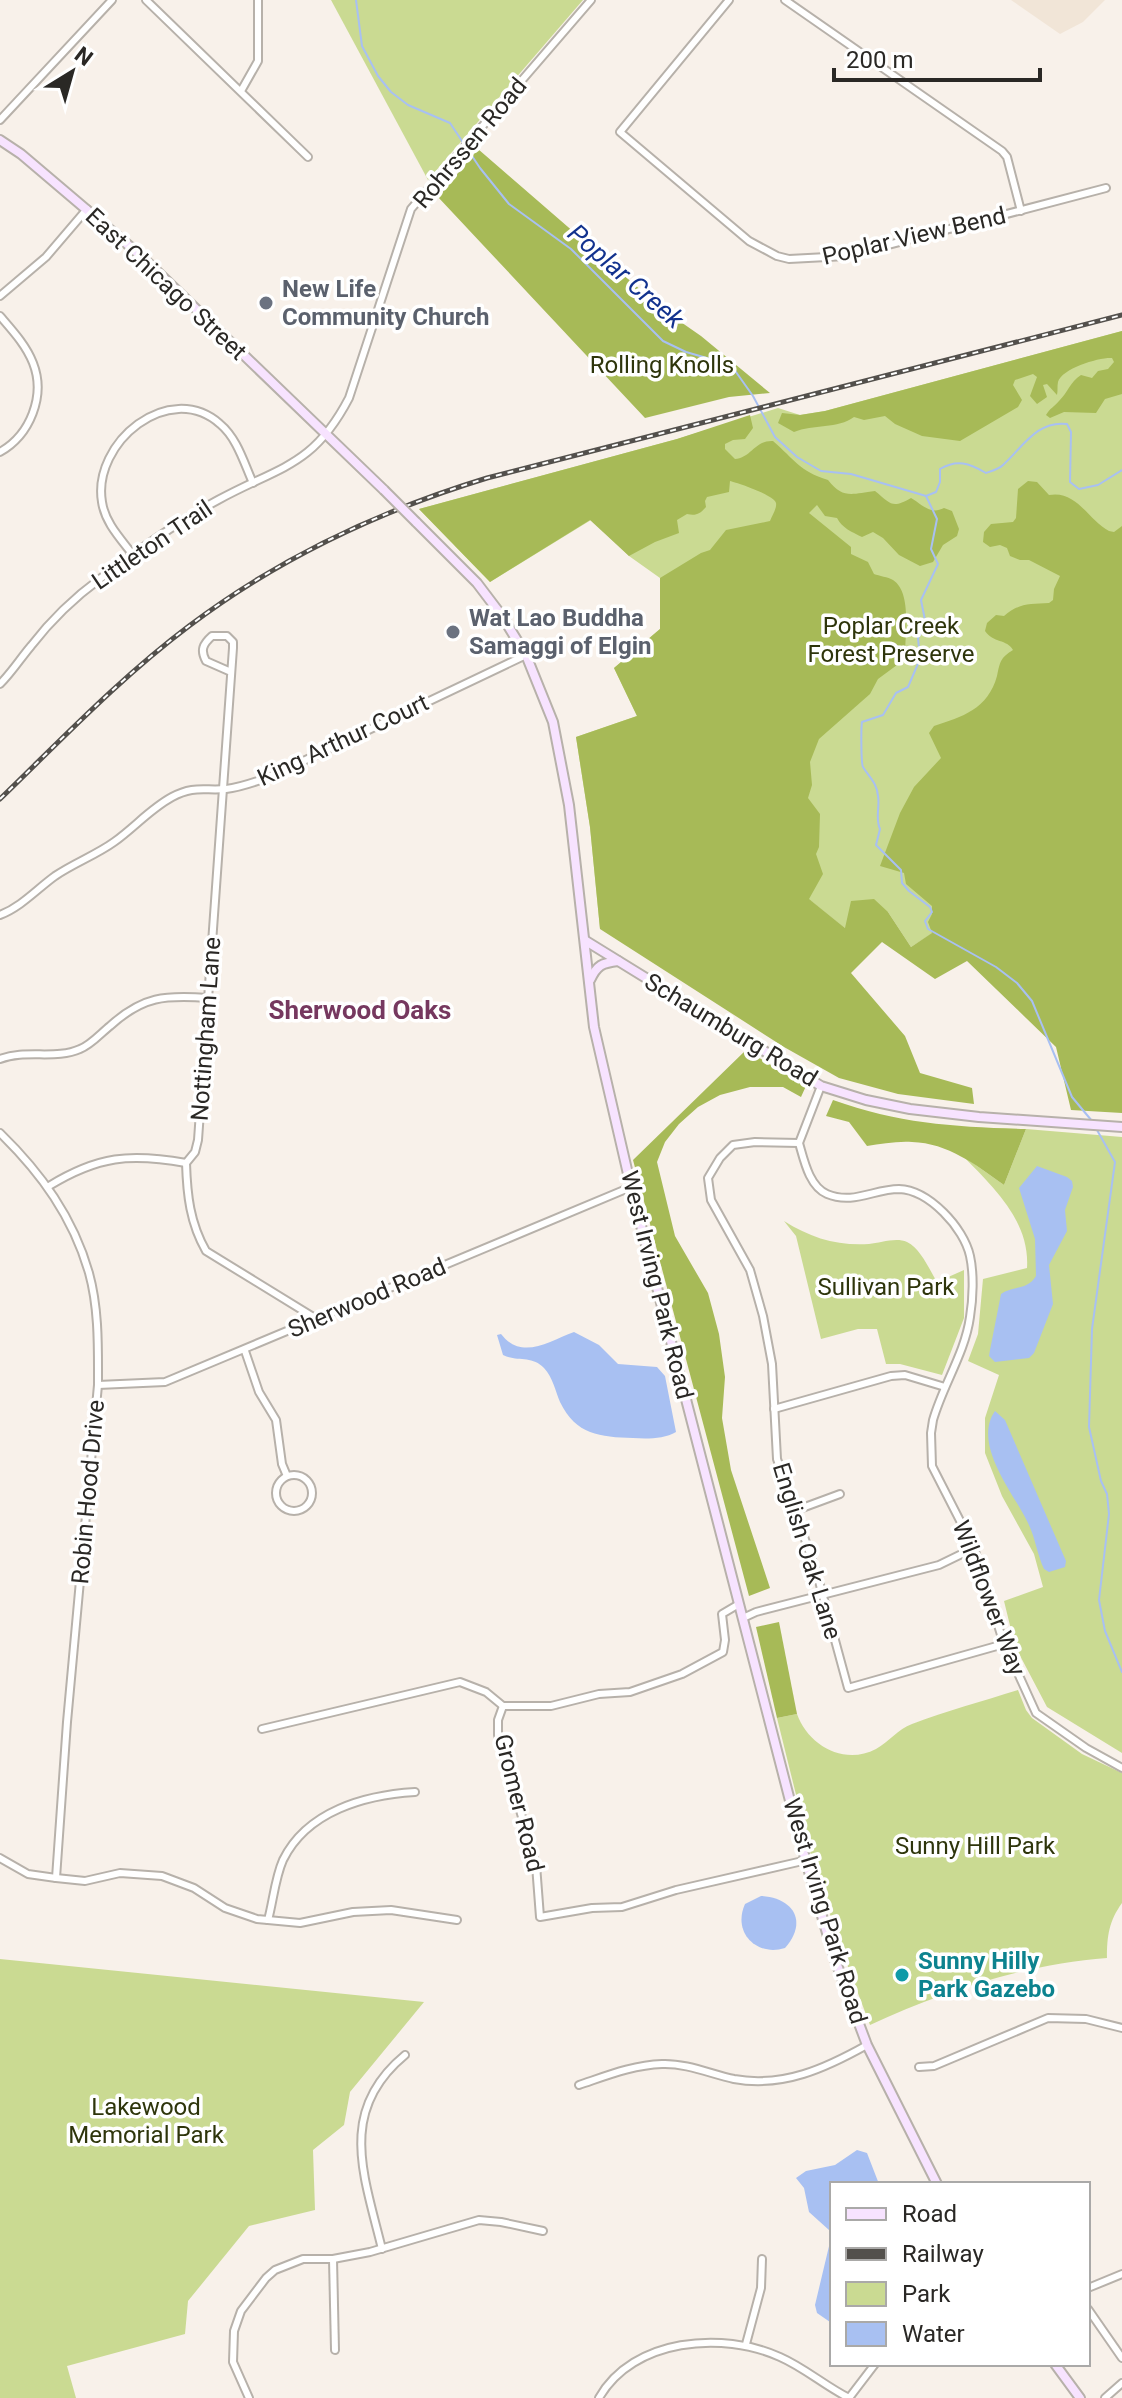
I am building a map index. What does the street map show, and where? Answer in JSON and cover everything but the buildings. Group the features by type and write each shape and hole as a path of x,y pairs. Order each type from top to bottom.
{"main road":[{"name":"East Chicago Street","path":"0,140 21,154 149,263 326,435"},
{"name":"West Irving Park Road","path":"326,435 477,583 526,655 553,722 569,805 594,1027 631,1187 739,1604 834,1957 867,2045 936,2182"},
{"name":"Schaumburg Road","path":"586,941 821,1086 910,1109 1122,1127"},
{"path":"590,981 595,968 601,963 618,961"},
{"path":"1056,2366 1080,2398"}],"street":[{"path":"0,120 112,0"},
{"path":"146,0 308,157"},
{"path":"241,91 258,61 258,0"},
{"name":"Rohrssen Road","path":"326,435 349,398 411,209 591,0"},
{"name":"Poplar View Bend","path":"729,0 620,132 749,241 777,256 789,259 846,256 1106,188"},
{"path":"785,0 1002,151 1007,157 1021,211"},
{"path":"0,296 46,257 87,209"},
{"path":"0,316 28,353 38,390 28,423 14,442 0,452"},
{"path":"133,555 107,518 101,490 105,464 111,452 128,432 146,418 177,408 190,409 217,421 233,439 253,483"},
{"name":"Littleton Trail","path":"0,684 59,614 101,578 193,515 288,467 326,435"},
{"name":"Nottingham Lane","path":"231,672 206,661 202,654 203,647 212,636 227,636 233,642 231,672 222,789 198,1140 195,1152 186,1163 191,1214 206,1251 315,1318"},
{"name":"King Arthur Court","path":"0,915 10,911 57,875 100,852 127,833 151,809 176,794 201,787 241,787 274,775 526,655"},
{"path":"0,1059 26,1053 80,1050 124,1013 156,998 208,998"},
{"path":"799,1143 821,1086"},
{"name":"Robin Hood Drive","path":"0,1133 49,1186 80,1249 89,1274 98,1343 98,1385 56,1878"},
{"name":"Wildflower Way","path":"799,1143 812,1180 825,1194 851,1199 899,1189 919,1194 934,1203 964,1241 971,1258 971,1314 931,1433 932,1466 974,1548 1004,1644 1036,1713 1086,1748 1122,1768"},
{"name":"English Oak Lane","path":"799,1143 733,1145 720,1158 708,1178 711,1200 750,1270 763,1316 772,1364 777,1459 823,1595 848,1688 1004,1644"},
{"path":"49,1186 80,1167 115,1160 149,1156 186,1163"},
{"name":"Sherwood Road","path":"98,1385 165,1382 631,1187"},
{"path":"245,1351 259,1392 276,1420 282,1464 287,1476"},
{"path":"774,1409 891,1376 905,1375 945,1387"},
{"path":"299,1475 309,1483 312,1499 304,1509 285,1510 277,1500 277,1488 287,1476 299,1475"},
{"path":"794,1511 840,1494"},
{"path":"743,1618 939,1565 974,1548"},
{"name":"Gromer Road","path":"739,1604 722,1614 723,1652 682,1674 630,1692 599,1694 551,1706 503,1706 498,1720 498,1735 536,1865 540,1917 592,1908 622,1907 676,1890 807,1860"},
{"path":"262,1729 460,1682 486,1692 503,1706"},
{"path":"268,1920 283,1860 301,1836 323,1817 352,1803 382,1794 415,1792"},
{"path":"0,1858 28,1874 56,1878 85,1881 120,1873 162,1876 194,1888 225,1908 268,1920 300,1923 353,1912 391,1910 457,1920"},
{"path":"919,2067 934,2066 1048,2018 1086,2019 1122,2028"},
{"path":"579,2085 633,2067 665,2063 736,2079 772,2082 834,2065 867,2045"},
{"path":"382,2249 363,2161 361,2126 368,2102 391,2067 405,2055"},
{"path":"249,2398 233,2362 234,2331 241,2311 275,2270 303,2259 333,2259 382,2249 479,2220 543,2231"},
{"path":"333,2259 335,2350"},
{"path":"746,2344 761,2288 762,2259"},
{"path":"1090,2287 1122,2274"},
{"path":"1090,2312 1122,2358"},
{"path":"599,2398 618,2371 647,2355 692,2342 746,2344 782,2358 849,2398 873,2366"},
{"path":"1105,2398 1122,2383"}],"shaded area":[{"path":"1011,0 1105,0 1083,22 1060,34"}],"green space":[{"path":"331,0 583,0 428,180"},
{"name":"Rolling Knolls","path":"478,149 665,311 701,336 770,393 729,397 645,418 438,197"},
{"name":"Poplar Creek Forest Preserve","path":"1122,331 1122,1105 1110,1056 933,933 911,947 888,912 846,929 811,901 600,929 590,827 576,737 637,716 614,668 660,629 660,578 629,556 591,520 490,582 419,509 677,439 778,408 800,415 825,411"},
{"path":"1122,331 1122,394 1105,399 1096,413 1064,412 1050,418 1046,415 1077,378 1081,375 1092,378 1098,371 1108,369 1114,362 1112,358 1091,361 1066,372 1058,382 1057,395 1047,384 1043,385 1047,397 1037,404 1030,396 1037,377 1033,374 1015,380 1013,385 1022,400 1018,407 960,441 922,436 885,416 864,420 854,417 841,423 794,432 778,423 782,413 800,415 825,411"},
{"name":"Poplar Creek Forest Preserve","path":"750,415 753,428 745,439 725,444 725,449 735,459 745,456 762,443 773,441 804,469 828,480 843,493 875,491 892,504 911,498 931,510 944,508 952,511 959,529 957,536 943,545 933,562 920,566 899,555 873,532 862,537 837,518 825,516 817,505 809,513 851,547 851,554 868,562 874,574 891,579 899,586 906,614 905,655 878,679 870,694 819,739 810,762 812,785 808,798 820,814 816,854 823,874 809,899 845,928 851,901 874,899 888,912 911,947 932,933 928,922 932,906 906,884 904,873 880,866 900,813 914,787 941,758 929,733 934,726 964,715 980,704 993,687 1001,661 1013,650 988,635 985,631 987,623 996,615 1004,616 1020,606 1053,600 1060,576 1029,560 1010,556 1007,548 1000,545 990,547 983,542 984,532 991,524 1013,522 1018,489 1028,481 1037,482 1049,495 1075,501 1109,531 1114,532 1122,526 1122,1113 1071,1110 1056,1047 967,961 935,979 882,942 851,973 905,1036 920,1073 972,1088 974,1104 898,1094 839,1078 784,1047 600,929 590,827 576,737 637,716 614,668 660,629 660,578 710,550 726,530 770,521 776,503 763,493 730,481 729,492 707,497 706,507 702,511 677,520 679,533 629,556 590,520 490,582 419,509 677,439"},
{"path":"746,1050 806,1086 801,1097 783,1087 750,1087 720,1095 698,1107 679,1124 665,1142 657,1162 675,1236 708,1293 719,1334 725,1377 722,1418 731,1470 770,1588 749,1596 633,1160"},
{"path":"833,1100 928,1123 1026,1129 1004,1185 961,1156 938,1146 906,1142 867,1146 849,1122 826,1116"},
{"path":"1026,1129 1122,1137 1122,1753 1047,1707 1015,1646 1004,1601 1043,1587 1034,1554 1002,1496 985,1453 985,1418 999,1375 968,1361 978,1334 983,1279 1027,1268 1026,1251 1023,1235 1008,1206 963,1156 1004,1185"},
{"name":"Sullivan Park","path":"784,1221 804,1232 835,1242 907,1242 921,1254 937,1282 964,1270 964,1318 942,1375 900,1364 886,1364 877,1329 858,1329 821,1339 796,1236"},
{"path":"779,1622 797,1714 777,1718 756,1627"},
{"name":"Sunny Hill Park","path":"1018,1690 1032,1718 1082,1754 1122,1773 1122,1903 1110,1929 1107,1958 1046,1966 986,1981 870,2025 812,1859 777,1718 797,1714 809,1735 829,1750 840,1754 864,1754 912,1724"},
{"name":"Lakewood Memorial Park","path":"0,1959 424,2002 350,2092 344,2125 313,2150 315,2210 249,2226 188,2301 185,2334 67,2366 76,2398 0,2398"}],"water":[{"path":"1037,1166 1067,1177 1073,1187 1065,1210 1067,1231 1049,1265 1053,1304 1034,1353 1029,1358 995,1362 989,1356 1001,1294 1028,1284 1036,1276 1035,1239 1019,1188"},
{"path":"574,1332 599,1345 618,1364 657,1367 665,1376 676,1432 655,1438 621,1438 581,1428 566,1413 544,1368 534,1361 503,1355 497,1335 501,1334 509,1342 527,1348"},
{"path":"995,1411 1005,1420 1066,1561 1065,1567 1049,1572 1044,1569 1030,1527 997,1468 988,1438 989,1424"},
{"path":"761,1896 782,1901 794,1913 796,1929 785,1948 775,1950 757,1946 745,1933 742,1915 745,1904"},
{"path":"857,2150 867,2153 878,2182 830,2182 830,2242 829,2230 809,2212 804,2188 796,2178 806,2171 835,2165"},
{"path":"830,2242 830,2322 817,2313 815,2305"}],"waterway":[{"name":"Poplar Creek","path":"356,0 362,46 378,76 391,92 408,105 450,123 509,204 571,249 663,341 686,352 731,365 753,396 775,437 797,457 821,471 851,474 926,496 936,492 940,469 958,463 986,473 993,471 1039,431 1047,426 1067,424 1071,432 1070,482 1079,489 1098,485 1122,470"},
{"path":"926,496 937,519 931,549 938,564 921,600 926,625 918,638 920,659 908,687 896,693 883,715 862,722 862,764 878,796 880,829 876,845 901,870 902,883 930,907 932,912 925,921 928,929 996,967 1017,983 1032,1001 1072,1097 1092,1121"},
{"path":"1097,1130 1115,1162 1092,1329 1089,1427 1101,1481 1107,1494 1109,1514 1099,1600 1105,1631 1122,1672"}],"railway":[{"path":"0,799 115,688 189,626 258,579 369,521 487,478 1122,315"}],"place":[{"name":"New Life Community Church","path":"266,303"},
{"name":"Wat Lao Buddha Samaggi of Elgin","path":"453,632"},
{"name":"Sunny Hilly Park Gazebo","path":"902,1975"}],"district":[{"name":"Sherwood Oaks","path":"360,1010"}]}
